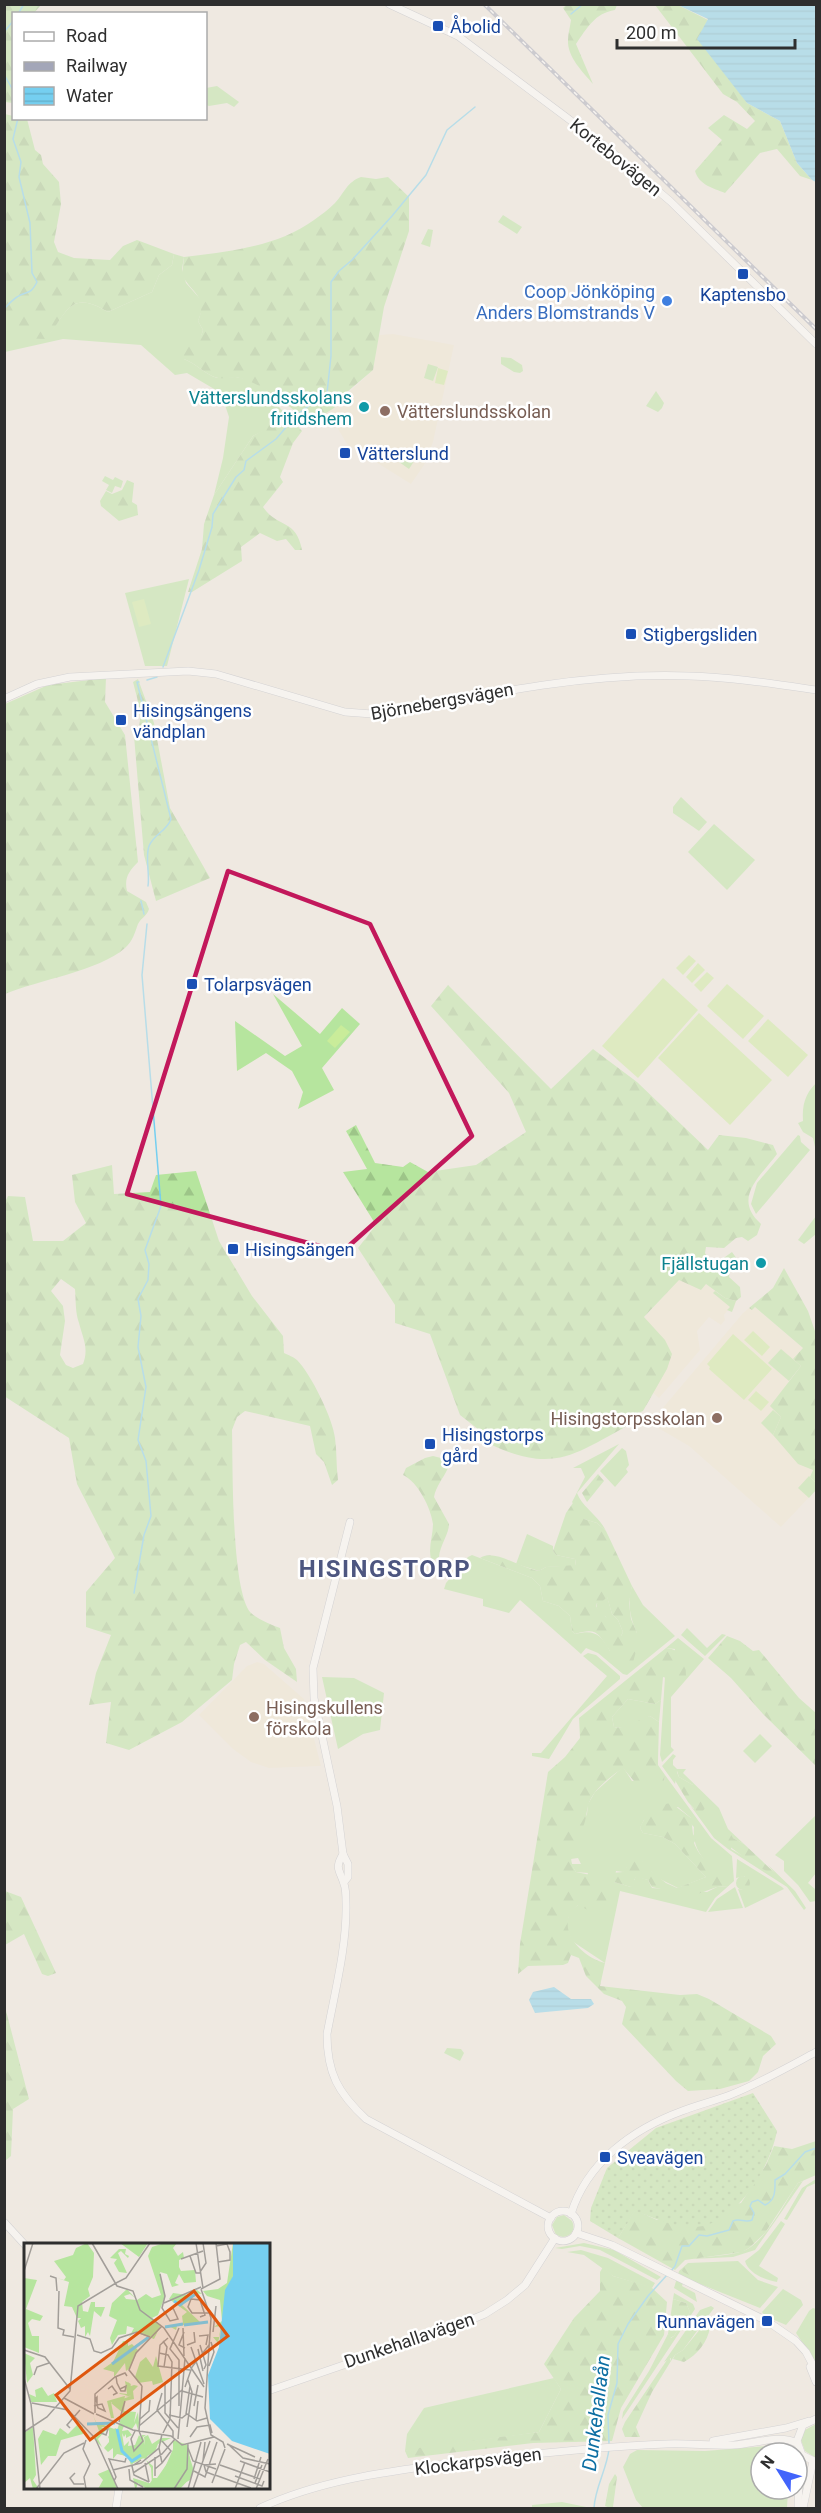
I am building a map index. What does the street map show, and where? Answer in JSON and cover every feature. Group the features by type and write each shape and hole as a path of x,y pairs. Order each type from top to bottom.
{"street":[{"name":"Kortebovägen","path":"389,4 451,32 508,72 606,147 670,201 816,344"},
{"name":"Björnebergsvägen","path":"4,699 38,684 70,677 173,671 216,674 315,705 370,716 386,715 511,689 563,682 622,678 706,677 816,690"},
{"path":"350,1522 313,1668 314,1698 338,1806 343,1854 347,1859 349,1872 344,1882 346,1904 344,1932 327,2042 333,2079 347,2101 375,2124 551,2218"},
{"path":"571,2214 593,2172 620,2143 661,2120 746,2088 816,2052"},
{"path":"559,2212 571,2214 577,2222 576,2233 566,2240 555,2238 548,2229 551,2218 559,2212"},
{"path":"4,2222 24,2244"},
{"path":"576,2233 612,2245 767,2321 796,2341 806,2352 816,2371"},
{"name":"Dunkehallavägen","path":"270,2390 485,2314 525,2285 555,2238"},
{"path":"796,2341 816,2382"},
{"path":"797,2441 799,2431 814,2418"},
{"path":"702,2443 786,2428 814,2418"},
{"path":"769,2441 787,2439 792,2441"},
{"path":"702,2443 749,2443"},
{"name":"Klockarpsvägen","path":"260,2508 309,2490 394,2471 599,2447 702,2443"},
{"path":"803,2508 815,2462"},
{"path":"116,2508 119,2489"}],"highlighted area":[{"path":"228,871 370,924 472,1136 342,1252 127,1194"}],"shaded area":[{"name":"Vätterslundsskolan","path":"393,334 454,345 433,442 424,465 411,484 347,444 334,422 326,414 373,370 379,335"},
{"path":"679,1279 691,1284 706,1284 725,1298 736,1301 734,1309 727,1311 724,1315 725,1320 721,1325 709,1317 697,1331 700,1350 659,1398 652,1392 655,1386 644,1318"},
{"name":"Hisingstorpsskolan","path":"755,1307 803,1348 801,1366 788,1382 781,1417 813,1470 810,1477 816,1483 816,1490 781,1527 689,1446 653,1425 656,1416 743,1313"},
{"name":"Hisingskullens förskola","path":"257,1662 264,1664 304,1699 321,1766 269,1768 251,1762 233,1749 199,1715 247,1666"}],"green space":[{"path":"5,4 41,5 35,12 12,12 12,103 5,102"},
{"path":"566,5 617,5 615,10 602,14 592,22 576,44 593,84 576,64 570,52 568,40 571,20 563,8"},
{"path":"655,5 678,5 708,20 747,103 780,121 797,163 812,180 800,176 777,149 760,153 725,193 700,180 695,171 722,140 708,128 724,115 747,129 755,121 737,102 723,94"},
{"path":"217,86 239,102 234,107 227,103 207,105 207,88"},
{"path":"5,114 12,116 12,120 27,120 35,150 41,155 43,164 59,182 61,204 54,242 58,252 74,258 110,260 123,246 137,240 174,254 172,265 159,275 152,292 108,312 95,305 77,303 70,307 46,339 19,338 5,330"},
{"path":"361,177 376,179 388,177 409,197 409,231 384,307 373,370 347,392 334,408 323,415 315,414 307,421 276,396 250,381 240,378 216,377 184,359 181,353 199,340 203,330 198,321 201,313 200,301 182,275 184,257 251,247 300,229 335,203 349,185"},
{"path":"503,215 522,227 517,234 498,222"},
{"path":"428,229 433,230 430,247 421,244"},
{"path":"174,254 184,257 182,269 186,283 202,301 198,321 203,330 200,340 184,359 215,377 235,377 254,382 281,400 265,430 253,436 214,495 223,458 229,417 221,393 187,373 175,375 141,345 63,339 5,352 4,330 46,338 70,307 77,303 95,305 108,312 152,292 159,275 172,265"},
{"path":"501,357 511,358 522,365 523,371 514,372 501,364"},
{"path":"428,364 438,367 433,381 424,378"},
{"path":"438,368 448,371 444,385 435,383"},
{"path":"656,391 664,403 658,412 646,406"},
{"path":"278,406 302,431 293,443 280,477 283,482 263,507 269,514 291,528 302,550 295,550 286,539 277,541 260,533 241,547 242,561 192,592 188,592 202,549 204,524 214,495 253,436 265,429"},
{"path":"406,451 416,458 409,469 399,462"},
{"path":"105,476 123,481 121,488 115,486 112,493 106,490 109,485 102,481"},
{"path":"127,480 134,483 132,502 137,505 138,515 119,521 101,506 100,501 106,491 112,494 122,490"},
{"path":"189,579 167,666 145,666 125,593"},
{"path":"144,599 151,624 139,627 132,602"},
{"path":"106,678 105,702 125,735 138,862 128,875 127,891 146,902 149,909 138,924 130,942 114,956 84,969 5,994 5,704 48,685"},
{"path":"138,679 154,723 170,808 210,878 156,901 144,855 134,736 138,730 140,717 133,682"},
{"path":"681,797 707,822 699,831 673,813 673,807"},
{"path":"714,824 755,860 727,890 688,852"},
{"path":"689,955 696,961 683,975 676,968"},
{"path":"698,963 705,970 692,983 686,977"},
{"path":"707,972 714,978 701,992 694,985"},
{"path":"663,978 698,1010 638,1078 602,1046"},
{"path":"727,984 764,1016 743,1039 707,1006"},
{"path":"448,985 551,1089 593,1049 637,1082 708,1150 719,1135 746,1138 773,1145 777,1154 757,1179 749,1196 749,1205 761,1224 757,1235 748,1241 742,1237 736,1238 724,1248 706,1247 705,1253 709,1260 718,1262 732,1252 737,1259 730,1267 729,1277 740,1287 741,1297 736,1301 725,1298 706,1284 701,1290 679,1280 644,1317 665,1340 672,1354 667,1369 643,1411 636,1414 636,1421 595,1444 562,1457 545,1459 527,1457 481,1440 483,1433 460,1415 430,1334 395,1323 395,1305 358,1248 376,1225 343,1172 367,1169 346,1131 356,1125 375,1163 403,1167 410,1162 428,1172 476,1165 526,1132 509,1093 431,1006"},
{"path":"273,994 320,1034 342,1008 360,1024 322,1068 334,1090 298,1109 303,1092 292,1071 266,1053 237,1071 235,1021 285,1056 302,1046"},
{"path":"699,1013 772,1080 730,1125 658,1058"},
{"path":"768,1019 808,1055 788,1077 748,1041"},
{"path":"341,1025 350,1032 335,1048 327,1041"},
{"path":"816,1083 815,1147 813,1138 803,1132 798,1123 803,1121 805,1100"},
{"path":"798,1135 801,1142 810,1150 756,1214 751,1204 757,1183"},
{"path":"112,1165 114,1194 150,1192 156,1175 196,1171 219,1241 252,1296 283,1336 284,1353 297,1360 315,1386 326,1409 336,1443 338,1480 332,1485 324,1462 316,1454 310,1426 245,1411 237,1417 232,1430 236,1555 244,1601 251,1613 280,1628 284,1648 296,1669 297,1682 265,1660 246,1642 240,1645 232,1680 182,1722 129,1750 106,1743 111,1702 89,1705 96,1673 111,1635 86,1627 86,1592 115,1558 77,1484 69,1438 4,1396 5,1202 8,1196 25,1197 33,1241 63,1241 86,1223 75,1202 72,1175","holes":["61,1279 75,1289 77,1315 85,1344 85,1353 83,1364 73,1368 66,1365 60,1355 65,1321 63,1306 51,1291"]},
{"path":"816,1216 816,1234 804,1244 798,1240"},
{"path":"784,1268 808,1311 816,1334 816,1483 810,1477 813,1470 798,1464 773,1435 781,1417 770,1406 801,1366 793,1359 803,1348 755,1307 752,1310 749,1308 773,1288"},
{"path":"715,1291 725,1298 736,1301 732,1312 727,1310 730,1307 713,1293"},
{"path":"753,1331 770,1347 762,1356 744,1340"},
{"path":"733,1334 772,1369 744,1400 709,1369 707,1364"},
{"path":"781,1349 801,1366 789,1381 768,1363"},
{"path":"756,1391 769,1402 761,1411 748,1400"},
{"path":"773,1410 781,1417 773,1435 761,1423"},
{"path":"619,1444 577,1493 606,1531 597,1523 584,1519 572,1502 585,1477 581,1468 573,1468"},
{"path":"622,1448 626,1451 628,1472 615,1487 600,1471"},
{"path":"433,1456 441,1458 448,1468 434,1497 449,1524 439,1557 434,1560 430,1555 433,1524 430,1511 419,1489 403,1475 406,1468"},
{"path":"598,1474 604,1481 587,1502 582,1493"},
{"path":"809,1476 816,1483 816,1490 809,1498 798,1488"},
{"path":"575,1500 582,1508 584,1519 597,1523 606,1531 632,1586 629,1603 638,1644 632,1666 626,1670 597,1634 588,1631 575,1634 572,1631 570,1616 559,1606 543,1601 540,1586 532,1578 480,1558 500,1557 539,1571 546,1567 576,1565 575,1559 556,1555 553,1551 566,1513","holes":["607,1597 612,1614 618,1620 623,1632 621,1636 609,1636 610,1624 596,1606 597,1603 601,1611 604,1609 603,1601"]},
{"path":"527,1534 553,1546 556,1555 575,1559 576,1566 546,1567 539,1571 516,1564"},
{"path":"472,1555 532,1578 540,1586 543,1601 559,1606 570,1616 572,1631 575,1634 587,1632 596,1634 610,1651 637,1633 630,1610 632,1586 643,1605 675,1636 627,1675 623,1674 598,1653 586,1648 581,1654 520,1600 509,1613 483,1606 483,1599 444,1589 446,1583"},
{"path":"607,1596 612,1614 618,1620 623,1632 621,1636 609,1636 606,1617 597,1608 597,1603 599,1605"},
{"path":"687,1628 707,1648 722,1634 726,1635 705,1656 681,1635"},
{"path":"727,1636 740,1641 753,1651 759,1650 799,1698 816,1713 816,1766 763,1714 731,1678 708,1658"},
{"path":"678,1638 704,1659 671,1697 671,1747 674,1750 662,1762 660,1755 665,1677 669,1677 675,1649 666,1648"},
{"path":"666,1648 680,1654 685,1665 686,1676 673,1680 663,1677 661,1700 655,1704 628,1699 612,1717 614,1727 624,1727 650,1716 659,1722 658,1765 665,1775 664,1782 660,1786 638,1786 623,1768 593,1795 585,1821 572,1850 571,1860 576,1872 610,1879 606,1904 588,1910 578,1905 571,1913 568,1922 569,1931 579,1947 596,1960 605,1963 600,1986 680,1995 697,1994 771,2036 776,2044 763,2056 758,2072 749,2081 720,2089 688,2091 676,2081 622,2024 626,2007 622,2001 604,1994 586,1976 579,1958 571,1955 568,1963 563,1965 528,1966 518,1974 520,1944 548,1772 565,1757 580,1738 579,1718"},
{"path":"588,1653 596,1655 620,1676 620,1679 573,1719 549,1759 532,1756 532,1753 541,1753 607,1676 583,1656"},
{"path":"322,1677 354,1678 384,1693 380,1730 363,1734 338,1749"},
{"path":"628,1699 655,1704 661,1700 659,1722 650,1716 627,1727 614,1727 612,1717"},
{"path":"760,1734 772,1746 755,1763 743,1751"},
{"path":"673,1754 676,1756 673,1765 677,1769 686,1769 683,1773 719,1808 728,1829 744,1844 733,1838 731,1849 776,1875 768,1865 795,1891 806,1908 804,1910 787,1887 714,1838 690,1805 694,1809 693,1785 679,1777 677,1771 675,1784 662,1766"},
{"path":"623,1767 632,1781 664,1782 665,1775 711,1838 732,1856 734,1881 715,1898 706,1912 620,1891 605,1963 572,1941 566,1926 570,1911 578,1905 588,1873 576,1872 571,1864 581,1864 578,1858 571,1859 571,1847 595,1792","holes":["678,1807 691,1818 699,1853 728,1886 717,1887 707,1892 652,1888 648,1880 636,1876 631,1887 614,1882 616,1871 623,1872 627,1867 642,1861 656,1877 678,1888 706,1877 675,1844 663,1837 643,1833 640,1828 644,1820"]},
{"path":"675,1768 679,1777 693,1785 708,1804 700,1815 688,1802 670,1772"},
{"path":"671,1803 691,1818 696,1848 717,1872 721,1870 729,1874 732,1880 728,1886 717,1887 692,1896 652,1887 648,1880 636,1877 634,1880 636,1885 631,1887 614,1882 611,1873 623,1872 627,1867 627,1860 632,1856 640,1855 642,1861 654,1864 651,1871 666,1883 677,1888 706,1877 675,1844 663,1837 643,1833 640,1828 652,1810 660,1805"},
{"path":"816,1815 816,1873 808,1883 815,1889 816,1901 810,1902 784,1871 784,1861 775,1855"},
{"path":"729,1831 733,1838 744,1844 779,1877 754,1865 720,1839 722,1832"},
{"path":"737,1859 784,1889 745,1908 738,1889 743,1890 745,1876 736,1878"},
{"path":"743,1876 748,1878 750,1883 748,1888 743,1890 738,1888 736,1883 738,1878"},
{"path":"735,1887 743,1908 708,1912 717,1899"},
{"path":"5,1891 21,1897 56,1973 48,1976 42,1974 24,1934 5,1945"},
{"path":"4,2003 29,2099 13,2109 11,2156 5,2161"},
{"path":"447,2048 461,2049 464,2053 460,2061 444,2053"},
{"path":"753,2093 777,2131 761,2174 752,2188 730,2212 717,2221 703,2226 685,2227 635,2211 618,2238 590,2221 591,2208 607,2168 656,2128"},
{"path":"816,2141 816,2175 798,2183 765,2233 742,2252 685,2260 675,2270 618,2238 635,2210 657,2220 741,2203 766,2165 774,2146 792,2149"},
{"path":"816,2179 816,2183 807,2187 787,2220 784,2219 802,2188"},
{"path":"803,2181 755,2250 733,2257 692,2259 737,2253 751,2247 767,2231 798,2183"},
{"path":"564,2215 572,2221 574,2227 571,2234 563,2237 556,2235 552,2225 557,2217"},
{"path":"781,2221 785,2224 759,2266 778,2278 777,2282 758,2275 745,2261 759,2250"},
{"path":"584,2243 614,2250 661,2277 657,2280 600,2250 580,2246 555,2248"},
{"path":"581,2250 608,2258 655,2283 652,2288 613,2276 584,2255 567,2252"},
{"path":"738,2261 758,2280 778,2287 760,2308 685,2278 682,2286 695,2293 697,2302 674,2288 679,2271 688,2263"},
{"path":"686,2265 707,2266 704,2282 683,2272"},
{"path":"603,2267 613,2276 651,2287 667,2302 664,2335 621,2408 612,2441 533,2443 408,2458 405,2451 411,2449 539,2432 561,2389 544,2364 574,2318 600,2291 600,2272"},
{"path":"783,2289 801,2300 803,2305 786,2325 765,2316 762,2312"},
{"path":"674,2293 693,2304 695,2309 622,2419 623,2412 649,2371 668,2334 671,2338 674,2336 690,2312 686,2303 673,2299"},
{"path":"673,2299 686,2303 690,2312 674,2336 670,2338 668,2334"},
{"path":"711,2306 714,2308 683,2350 671,2361 671,2358 664,2362 700,2310"},
{"path":"813,2308 816,2309 816,2363 796,2333"},
{"path":"706,2322 710,2327 709,2333 697,2352 684,2362 673,2359 683,2350"},
{"path":"669,2357 671,2361 652,2392 636,2427 640,2437 625,2437 622,2429 625,2422"},
{"path":"554,2378 561,2389 539,2432 405,2451 407,2434 424,2408"},
{"path":"816,2424 816,2458 809,2454 809,2441 801,2441 805,2430"},
{"path":"749,2447 749,2501 787,2501 787,2508 643,2508 636,2500 623,2467 630,2454 637,2450 705,2451"},
{"path":"615,2474 617,2477 613,2507 610,2508 605,2506 609,2484"},
{"path":"562,2502 591,2508 532,2508 532,2505"}],"water":[{"path":"678,5 816,5 816,182 797,163 780,121 747,103 697,39 708,19"},
{"path":"554,1987 571,1999 591,1999 594,2004 588,2008 535,2013 529,2000 533,1992"}],"waterway":[{"path":"19,12 24,4"},
{"path":"571,14 583,4"},
{"path":"4,32 12,22"},
{"path":"4,69 12,88"},
{"path":"299,413 327,393 331,356 331,282 426,175 447,130 475,107"},
{"path":"4,309 15,298 30,291 37,282 32,273 30,223 19,177 21,162 13,139 18,120"},
{"path":"163,667 199,570 212,527 213,514 236,477 244,470 246,461 276,439 294,418"},
{"path":"147,680 157,677"},
{"path":"139,682 137,682 171,819 167,827 154,838 149,846 148,886"},
{"path":"141,901 144,914"},
{"path":"134,1593 144,1535 151,1516 146,1461 138,1440 146,1387 138,1347 141,1316 138,1299 148,1280 149,1264 145,1250 161,1206 142,975 147,924"},
{"name":"Dunkehallaån","path":"671,2271 682,2246 689,2246 699,2235 707,2236 729,2230 733,2221 736,2220 752,2220 754,2213 750,2206 752,2202 758,2200 765,2205 769,2203 774,2194 775,2180 785,2174 805,2152 816,2148"},
{"name":"Dunkehallaån","path":"609,2444 608,2415 617,2383 618,2344 628,2324 667,2275"},
{"name":"Dunkehallaån","path":"594,2508 609,2449"}],"railway":[{"path":"484,4 816,329"}],"place":[{"name":"Åbolid","path":"438,26"},
{"name":"Kaptensbo","path":"743,274"},
{"name":"Coop Jönköping Anders Blomstrands V","path":"667,301"},
{"name":"Vätterslundsskolans fritidshem","path":"364,407"},
{"name":"Vätterslundsskolan","path":"385,411"},
{"name":"Vätterslund","path":"345,453"},
{"name":"Stigbergsliden","path":"631,634"},
{"name":"Hisingsängens vändplan","path":"121,720"},
{"name":"Tolarpsvägen","path":"192,984"},
{"name":"Hisingsängen","path":"233,1249"},
{"name":"Fjällstugan","path":"761,1263"},
{"name":"Hisingstorpsskolan","path":"717,1418"},
{"name":"Hisingstorps gård","path":"430,1444"},
{"name":"Hisingskullens förskola","path":"254,1717"},
{"name":"Sveavägen","path":"605,2157"},
{"name":"Runnavägen","path":"767,2321"}],"district":[{"name":"HISINGSTORP","path":"385,1569"}]}
